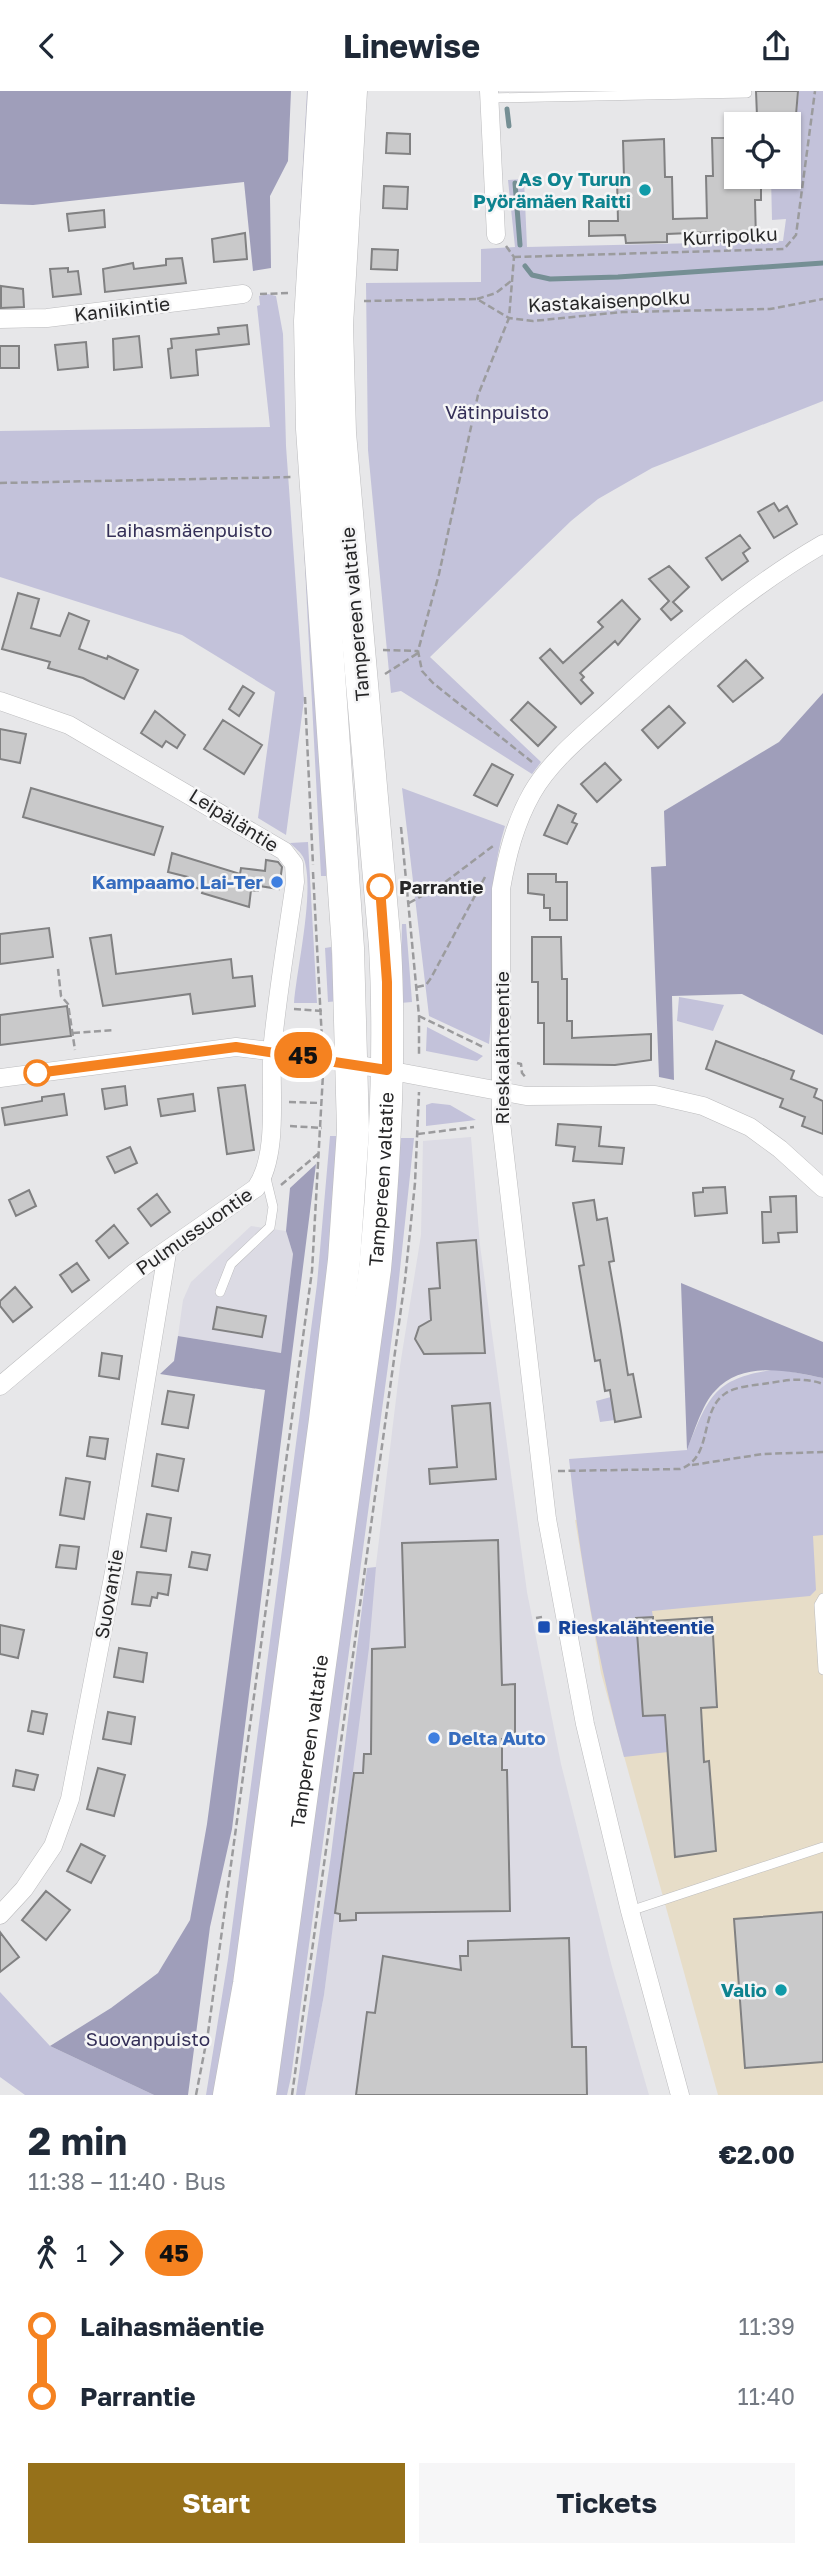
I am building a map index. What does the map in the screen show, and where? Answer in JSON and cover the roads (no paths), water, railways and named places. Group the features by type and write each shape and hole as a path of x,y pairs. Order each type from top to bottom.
{"highway":[{"name":"Tampereen valtatie","path":"229,2095 248,1984 325,1420 344,1261 353,1130 348,948 312,429 313,256 324,91"},
{"name":"Tampereen valtatie","path":"260,2095 375,1269 386,1140 385,946 340,433 337,325 351,91"}],"street":[{"path":"489,95 496,235"},
{"name":"Kaniikintie","path":"0,319 47,318 243,295"},
{"name":"Rieskalähteentie","path":"680,2095 630,1911 566,1631 541,1472 499,1089 503,1022 501,888 512,841 533,792 547,773 582,736 673,653 758,584 823,544"},
{"name":"Leipäläntie","path":"0,701 69,725 284,851 294,864 295,882 272,1051"},
{"path":"0,1078 215,1049 272,1051 534,1097 655,1095 703,1105 733,1118 763,1136 823,1188"},
{"name":"Pulmussuontie","path":"0,1386 134,1273 167,1253 256,1188 265,1174 270,1125 272,1051"},
{"name":"Suovantie","path":"0,1915 24,1889 53,1846 70,1799 114,1567 167,1253"}],"lane":[{"path":"489,95 747,93"},
{"path":"220,1292 231,1264 270,1227 271,1195 265,1174"},
{"path":"823,1598 820,1605 823,1670"},
{"path":"630,1911 823,1847"}],"waterway":[{"path":"507,109 509,126"},
{"path":"515,183 520,245"},
{"path":"525,266 532,275 550,279 823,263"}],"place":[{"name":"As Oy Turun Pyörämäen Raitti","path":"645,190"},
{"name":"Kampaamo Lai-Ter","path":"277,882"},
{"name":"Parrantie","path":"380,887"},
{"name":"Rieskalähteentie","path":"544,1627"},
{"name":"Delta Auto","path":"434,1738"},
{"name":"Valio","path":"781,1990"}],"park label":[{"name":"Vätinpuisto","path":"497,412"},
{"name":"Laihasmäenpuisto","path":"189,530"},
{"name":"Suovanpuisto","path":"148,2039"}]}
